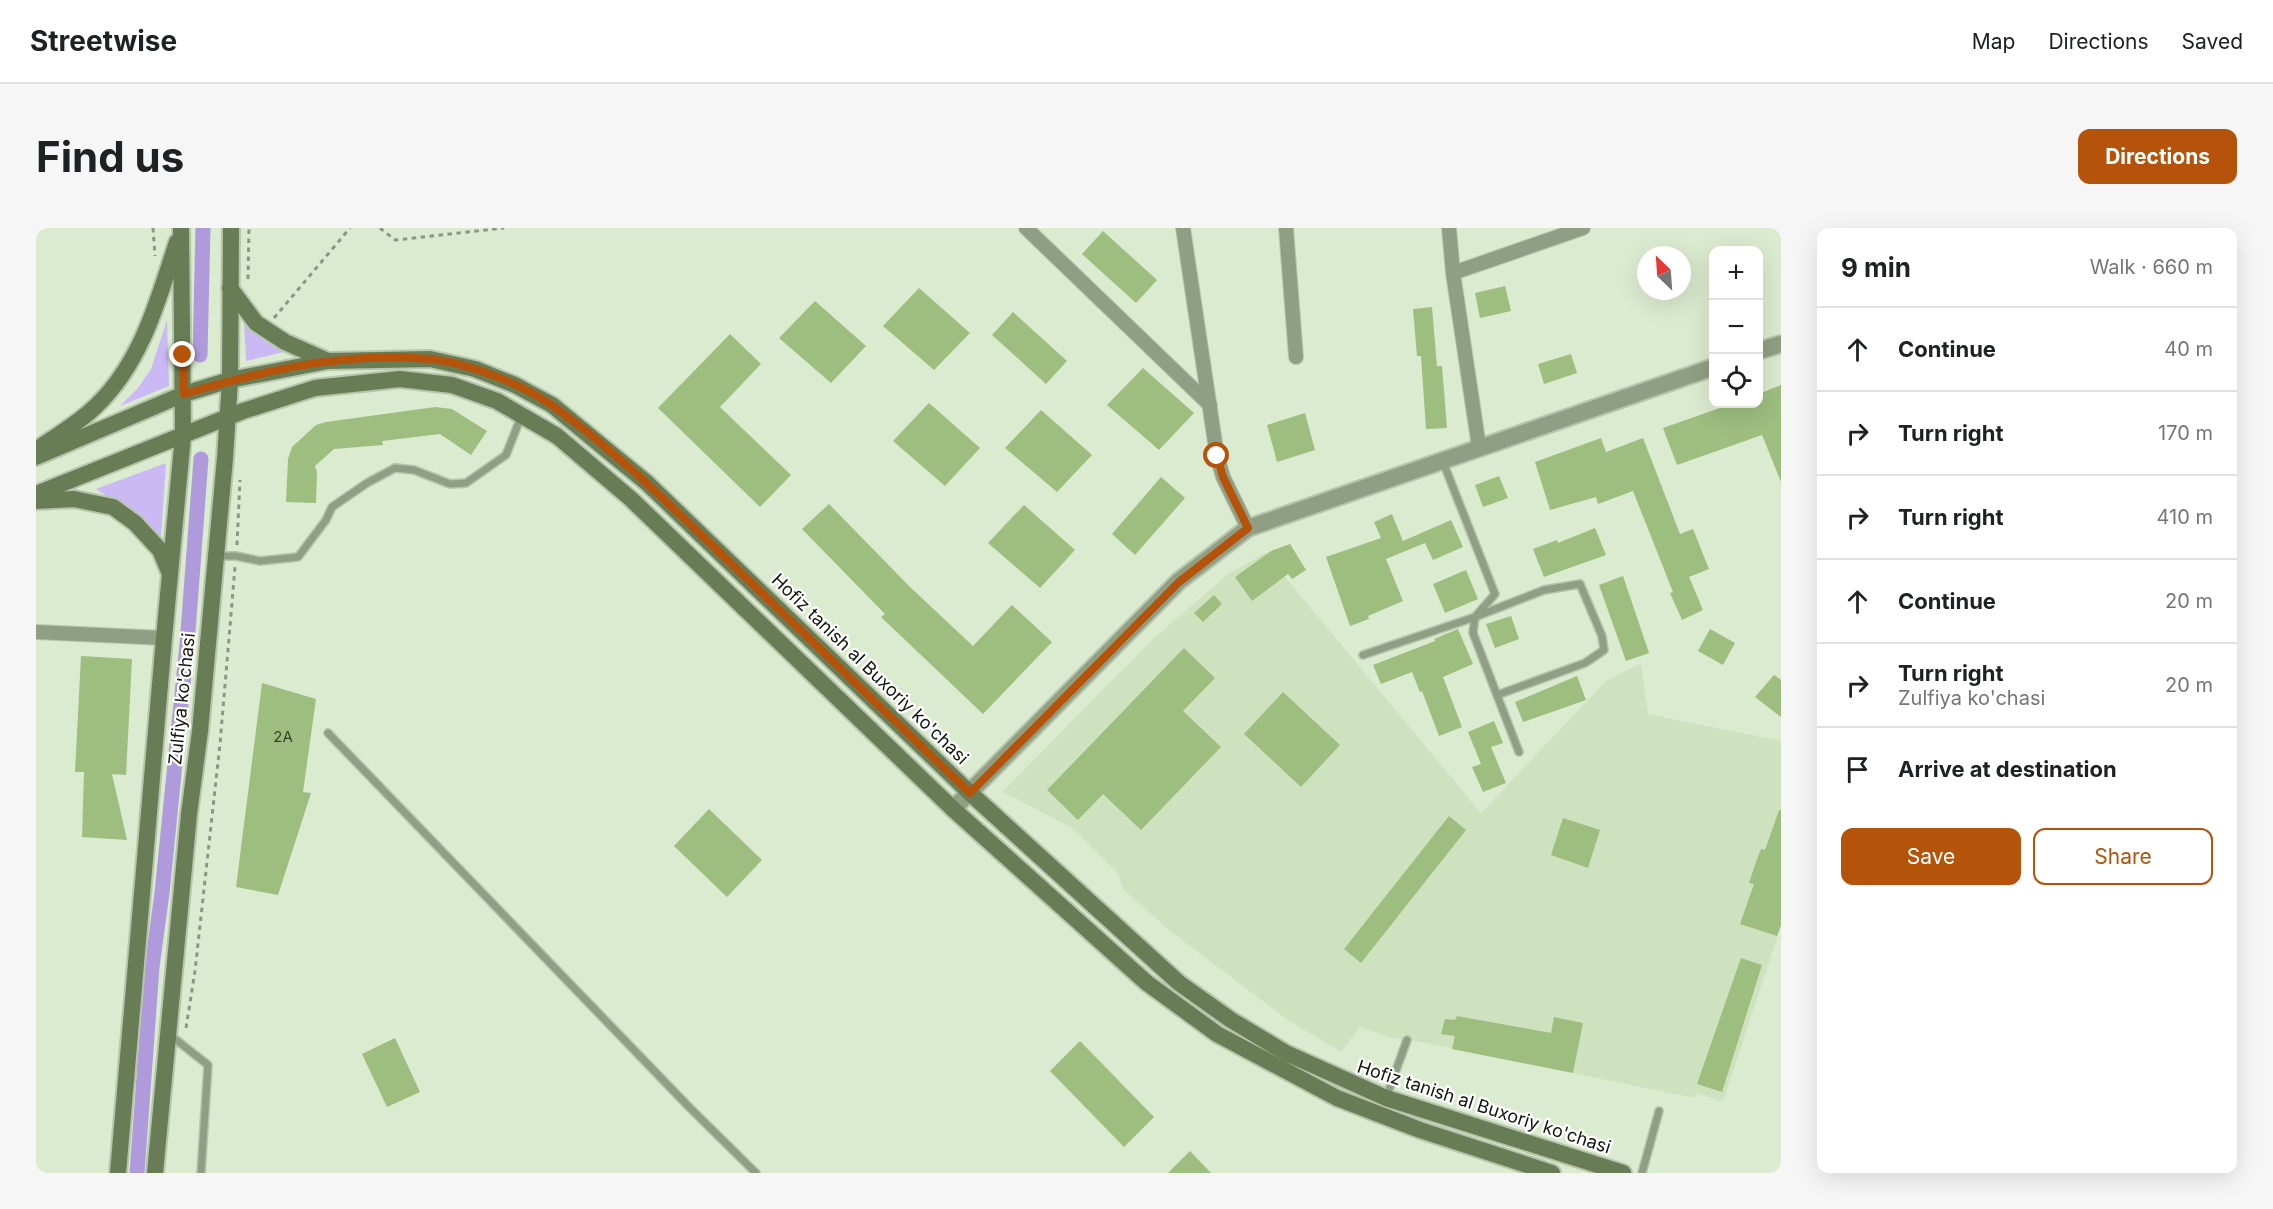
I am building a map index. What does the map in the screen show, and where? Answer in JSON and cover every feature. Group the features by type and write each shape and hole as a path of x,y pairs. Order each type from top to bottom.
{"main road":[{"name":"Zulfiya ko'chasi","path":"155,1173 228,417 231,228"},
{"name":"Zulfiya ko'chasi","path":"118,1173 183,436 181,229"},
{"path":"36,450 96,406 128,366 150,326 181,229"},
{"path":"230,287 246,311 265,328 285,342 327,361"},
{"name":"Hofiz tanish al Buxoriy ko'chasi","path":"36,457 184,394 230,380 327,361 430,359 475,369 515,386 552,405 647,483 970,793 1188,989 1231,1020 1286,1053 1386,1098 1623,1173"},
{"name":"Hofiz tanish al Buxoriy ko'chasi","path":"36,494 228,417 315,388 400,379 452,385 497,401 557,436 631,499 953,809 1147,983 1217,1034 1336,1098 1420,1130 1552,1173"},
{"path":"36,501 74,500 113,507 135,523 160,550 171,576"}],"street":[{"path":"1026,228 1210,405"},
{"path":"1183,228 1217,456 1223,477 1248,528"},
{"path":"1286,228 1296,357"},
{"path":"1449,228 1479,447"},
{"path":"1454,273 1582,228"},
{"path":"1763,349 1781,344"},
{"path":"953,809 1179,582 1248,528 1709,368"},
{"path":"36,632 164,638"}],"lane":[{"path":"216,556 236,556 260,561 298,557 326,520 332,507 367,483 395,468 414,470 450,484 466,483 506,455 522,414"},
{"path":"1443,459 1495,594 1475,617 1473,633 1520,752"},
{"path":"1363,655 1544,591 1580,584 1602,636 1604,650 1585,663 1497,695"},
{"path":"328,734 690,1108 756,1173"},
{"path":"168,1034 208,1065 201,1173"},
{"path":"1386,1098 1407,1040"},
{"path":"1642,1173 1659,1111"}],"path":[{"path":"153,228 156,260"},
{"path":"247,290 249,228"},
{"path":"265,328 350,228"},
{"path":"380,228 395,240 504,228"}],"shaded area":[{"path":"244,319 263,340 284,352 246,361"},
{"path":"167,320 169,386 120,406 138,388 151,369"},
{"path":"166,463 161,537 148,523 96,489"},
{"path":"1265,553 1481,813 1606,681 1641,663 1648,714 1781,741 1781,925 1723,1102 1697,1093 1694,1098 1427,1043 1391,1038 1360,1027 1341,1052 1288,1020 1170,931 1123,889 1118,873 1071,827 1002,792 1153,639 1227,575"}],"building":[{"path":"1103,231 1157,280 1136,303 1082,254"},
{"path":"1505,286 1511,311 1480,318 1475,293"},
{"path":"919,288 970,333 934,370 883,326"},
{"path":"815,301 866,346 831,383 779,338"},
{"path":"1432,307 1437,366 1442,366 1447,428 1426,429 1421,356 1417,356 1413,309"},
{"path":"1013,312 1067,361 1046,384 992,335"},
{"path":"730,334 761,364 720,407 791,475 760,507 658,408"},
{"path":"1571,354 1577,373 1544,384 1538,364"},
{"path":"1143,368 1194,413 1159,450 1107,405"},
{"path":"1781,385 1781,482 1762,435 1677,465 1663,428 1720,408 1763,408 1763,392"},
{"path":"929,403 980,448 945,486 893,441"},
{"path":"435,407 452,409 487,431 471,455 440,434 382,441 383,445 334,449 315,466 317,472 316,503 286,502 288,459 292,447 316,425"},
{"path":"1041,410 1092,455 1057,492 1005,448"},
{"path":"1305,413 1315,450 1277,462 1267,425"},
{"path":"1601,438 1606,452 1643,438 1680,534 1693,529 1709,569 1689,577 1703,610 1682,620 1633,491 1598,504 1596,497 1550,510 1535,462"},
{"path":"1499,476 1508,498 1483,507 1475,485"},
{"path":"1161,477 1185,498 1135,555 1112,534"},
{"path":"829,504 910,587 973,646 1012,605 1052,642 983,714 881,617 885,614 802,529"},
{"path":"1024,505 1075,550 1040,588 988,543"},
{"path":"1392,514 1403,541 1451,520 1463,547 1433,560 1425,543 1386,559 1403,601 1350,626 1326,557 1381,538 1374,522"},
{"path":"1595,528 1606,555 1544,577 1533,549 1557,540 1558,543"},
{"path":"1290,544 1306,570 1292,579 1288,574 1252,601 1235,577 1271,551"},
{"path":"1466,570 1478,599 1445,613 1433,584"},
{"path":"1623,576 1649,653 1626,661 1599,585"},
{"path":"1214,595 1222,604 1203,622 1194,613"},
{"path":"1511,616 1519,639 1495,648 1486,624"},
{"path":"1458,629 1473,664 1443,677 1462,727 1439,736 1422,691 1420,692 1412,672 1381,684 1373,665 1435,641 1434,639"},
{"path":"1710,629 1735,643 1723,665 1698,651"},
{"path":"1184,648 1215,678 1183,711 1221,747 1141,830 1103,794 1078,820 1047,790"},
{"path":"81,656 132,659 126,775 112,774 127,840 82,837 84,772 75,772"},
{"path":"1774,675 1781,680 1781,717 1755,697"},
{"path":"1577,676 1586,700 1523,722 1515,702"},
{"path":"262,683 316,699 303,792 311,793 278,895 236,887"},
{"path":"1283,692 1340,745 1301,787 1244,734"},
{"path":"1494,721 1503,743 1491,747 1506,783 1483,792 1472,767 1481,764 1468,732"},
{"path":"709,809 762,860 727,897 674,846"},
{"path":"1779,810 1781,810 1781,925 1777,936 1740,924 1754,884 1749,883 1756,862 1761,849 1765,850"},
{"path":"1449,816 1466,830 1361,963 1344,949"},
{"path":"1563,818 1600,830 1588,868 1551,855"},
{"path":"1741,958 1762,965 1722,1092 1697,1084"},
{"path":"1457,1016 1551,1033 1554,1017 1583,1023 1573,1073 1452,1049 1455,1036 1441,1034 1445,1019 1455,1020"},
{"path":"395,1038 420,1092 387,1107 362,1054"},
{"path":"1080,1041 1154,1117 1124,1147 1050,1071"},
{"path":"1190,1151 1211,1173 1168,1173"}],"waterway":[{"path":"200,355 203,228"},
{"path":"137,1173 152,967 162,893 187,645 201,459"}],"route":[{"path":"183,355 184,394 230,380 327,361 430,359 475,369 552,405 647,483 970,793 1179,582 1248,528 1223,477 1217,456"}]}
